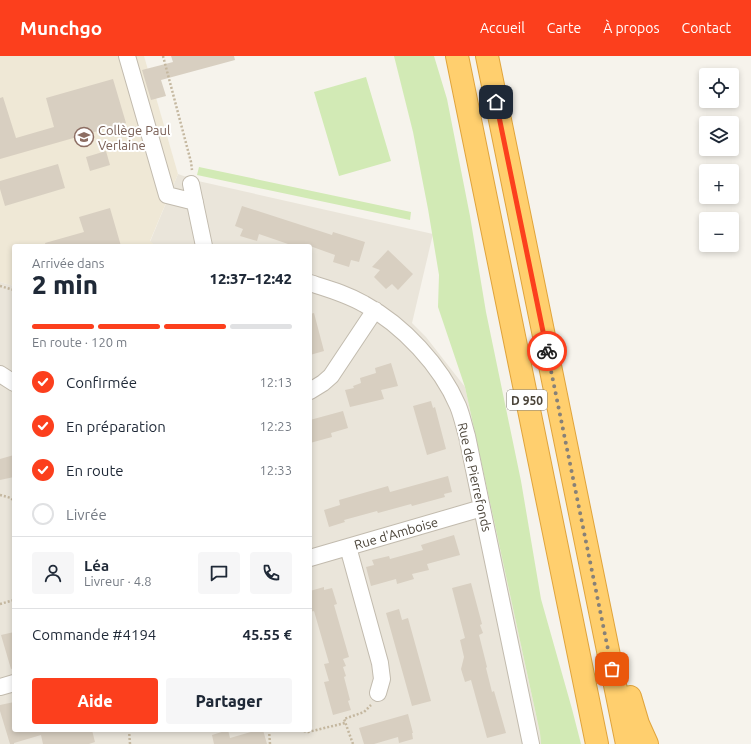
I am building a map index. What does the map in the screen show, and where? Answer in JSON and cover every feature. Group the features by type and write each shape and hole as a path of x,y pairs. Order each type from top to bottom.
{"highway":[{"name":"D 950","path":"457,56 597,744"},
{"name":"D 950","path":"487,56 627,744"},
{"path":"584,534 608,612 634,712 647,744"}],"street":[{"path":"127,56 167,195 195,202"},
{"path":"192,178 204,244"},
{"name":"Rue de Pierrefonds","path":"312,284 340,292 375,310 394,324 412,340 437,370 452,393 458,406 465,430 531,744"},
{"path":"312,390 331,376 375,310"},
{"path":"0,374 12,382"},
{"name":"Rue d'Amboise","path":"312,557 482,508"},
{"path":"348,547 380,663 382,679 378,694"},
{"path":"0,687 12,684"}],"path":[{"path":"163,56 191,162 192,178"},
{"path":"0,286 12,289"},
{"path":"0,495 12,500"},
{"path":"0,604 12,601"},
{"path":"353,744 344,719 364,712 369,708 378,694"},
{"path":"312,731 345,723"},
{"path":"129,732 130,744"},
{"path":"269,732 270,744"}],"shaded area":[{"name":"Collège Paul Verlaine","path":"0,56 144,56 178,174 150,241 154,244 12,244 12,285 0,282"},
{"path":"178,174 198,181 433,234 412,323 426,337 465,387 540,733 541,744 0,744 0,282 12,285 12,732 312,732 312,244 153,244 150,242"}],"green space":[{"path":"394,56 434,56 447,99 470,216 486,312 521,481 541,599 581,744 541,744 540,733 465,387 438,307 439,275 428,209 413,132"},
{"path":"366,77 391,161 339,176 314,92"},
{"path":"199,167 411,212 410,220 197,175"}],"building":[{"path":"171,56 234,56 235,60 161,80 166,96 151,100 142,70 173,62"},
{"path":"113,79 126,123 0,159 0,98 3,97 16,138 54,127 46,98"},
{"path":"106,151 110,165 90,171 86,157"},
{"path":"58,164 65,188 5,206 0,189 0,181"},
{"path":"242,206 332,235 333,232 365,242 359,262 351,260 349,267 333,262 335,255 312,247 312,244 288,244 259,234 257,241 240,236 243,229 235,226"},
{"path":"110,208 120,244 45,244 84,232 79,217"},
{"path":"388,250 413,274 398,290 392,284 386,289 374,277 380,270 372,267"},
{"path":"314,313 324,351 312,354 312,314"},
{"path":"391,363 398,386 381,390 384,399 350,407 345,390 354,388 353,386 361,383 360,378 376,373 375,368"},
{"path":"431,401 433,408 435,407 446,449 427,455 413,406"},
{"path":"343,411 348,428 331,433 332,437 312,442 312,419"},
{"path":"12,456 12,477 0,480 0,459"},
{"path":"448,476 452,492 444,494 445,497 378,513 377,511 344,520 345,522 329,527 324,510 340,505 339,500 388,486 390,492"},
{"path":"454,535 460,555 427,564 429,570 412,574 414,579 397,584 396,579 371,586 366,567 374,565 372,560 389,556 390,559 423,550 421,545"},
{"path":"471,583 482,624 480,625 483,633 479,635 486,668 492,692 494,691 506,733 487,738 471,680 465,682 461,669 464,657 460,640 465,638 452,588"},
{"path":"324,587 324,590 332,588 337,604 334,605 349,657 343,659 346,666 343,667 350,700 348,701 351,710 333,715 324,682 329,681 324,664 329,663 314,611 312,612 312,590"},
{"path":"399,609 402,620 408,618 431,701 412,706 386,613"},
{"path":"12,632 11,669 1,635"},
{"path":"12,702 12,732 92,732 95,742 89,744 43,744 41,735 10,744 0,711 0,705"},
{"path":"408,714 413,739 399,743 398,737 374,744 364,744 359,728"},
{"path":"222,732 228,732 230,738 251,732 264,732 267,744 214,744 212,735"}],"way so far":[{"path":"547,351 612,669"}],"place":[{"name":"Collège Paul Verlaine","path":"84,137"}],"route":[{"path":"496,102 547,351"}]}
